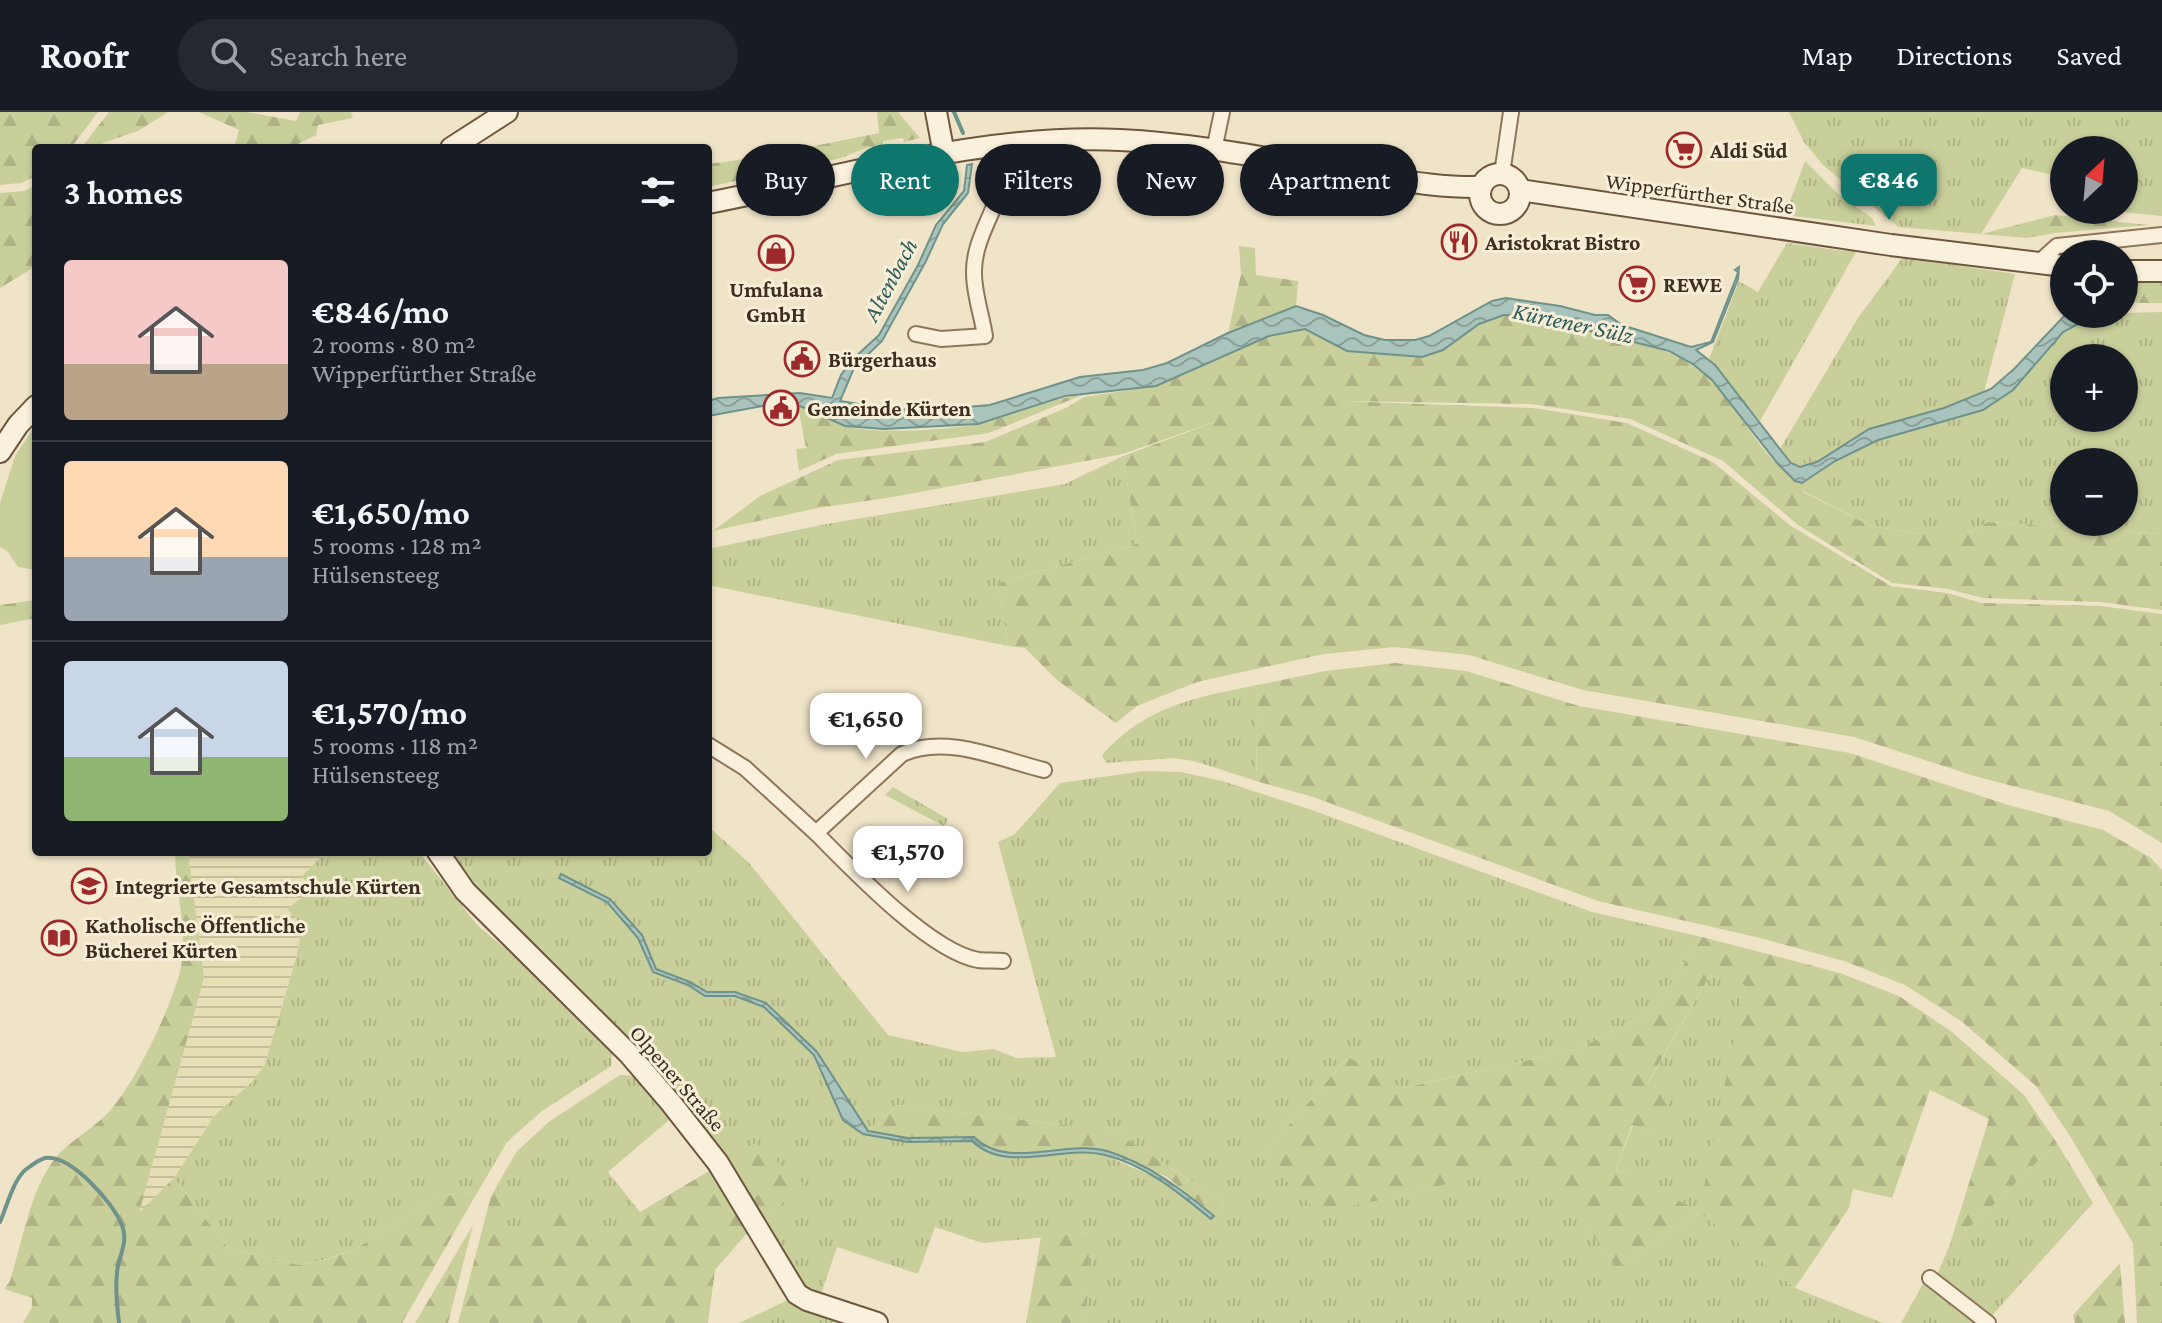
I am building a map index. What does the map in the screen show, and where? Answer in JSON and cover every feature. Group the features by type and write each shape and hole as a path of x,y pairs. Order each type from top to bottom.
{"main road":[{"path":"457,144 507,112"},
{"path":"936,112 942,144"},
{"path":"1019,144 1114,140 1154,144"},
{"path":"1224,152 1434,185 1481,187"},
{"path":"712,202 851,173"},
{"path":"1502,174 1512,178 1520,190 1519,201 1513,209 1498,214 1484,206 1480,196 1481,187 1491,176 1502,174"},
{"name":"Wipperfürther Straße","path":"1520,190 1538,195 2050,265"},
{"path":"2138,271 2162,271"},
{"path":"0,452 32,410"},
{"name":"Olpener Straße","path":"441,856 465,891 629,1054 671,1103 718,1163 797,1294 877,1323"}],"street":[{"path":"1215,144 1222,112"},
{"path":"1502,174 1511,112"},
{"path":"916,334 941,339 985,336 974,273 991,216"},
{"path":"2037,264 2057,246 2162,235"},
{"path":"816,833 902,754 915,748 953,746 1044,770"},
{"path":"712,748 757,778 880,895 942,943 975,959 1003,961"},
{"path":"1930,1278 1988,1323"}],"shaded area":[{"path":"189,856 322,856 302,876 312,890 288,909 303,926 265,1064 252,1082 214,1116 174,1178 138,1215 204,978"}],"green space":[{"path":"0,112 98,112 74,144 32,144 32,178 21,183 0,185"},
{"path":"109,112 168,112 138,131 103,144 84,144"},
{"path":"199,112 247,112 296,121 300,112 351,112 353,118 318,125 316,135 298,144 235,144 239,130"},
{"path":"877,112 898,112 920,138 904,142 903,138 883,141 883,144 851,144 851,154 835,159 835,144 824,144 879,133"},
{"path":"1789,112 2162,112 2162,216 2138,214 2138,136 2050,136 2050,174 2022,168 1981,234 1898,227 1823,165 1804,142"},
{"path":"736,160 736,181 712,186 712,163"},
{"path":"1805,161 1837,193 1872,218 1876,226 1785,215"},
{"path":"32,187 32,268 0,288 0,193 24,191"},
{"path":"2050,216 2050,224 2148,225 2027,238 1981,234"},
{"path":"1787,243 1857,250 1760,421 1709,359 1739,281 1758,292"},
{"path":"1239,246 1255,248 1256,275 1298,281 1296,306 1228,333 1241,274"},
{"path":"1903,257 2015,274 1984,392 1944,408 1869,429 1817,462 1800,467 1791,463 1780,449 1858,318"},
{"path":"2138,282 2162,283 2162,303 2138,303"},
{"path":"2162,312 2162,534 2138,532 2138,448 2050,448 2050,526 1988,522 1967,534 1920,534 1871,526 1803,491 1804,483 1835,461 1878,440 1983,409 2013,390 2050,347 2050,432 2138,432 2138,344 2053,344 2070,328 2138,328 2138,313"},
{"path":"1504,315 1554,321 1614,334 1670,353 1711,379 1778,466 1804,483 1803,492 1871,526 1920,534 1967,534 1988,522 2050,526 2050,536 2162,534 2162,610 2100,602 1983,598 1948,589 1892,583 1798,525 1723,461 1630,419 1531,404 1340,401 1534,408 1627,423 1713,462 1791,526 1891,586 1947,593 1982,603 2100,606 2162,614 2162,843 2109,811 1974,776 1854,737 1583,690 1469,655 1395,647 1324,654 1197,682 1137,706 1116,723 1057,680 1025,648 1008,646 998,583 1137,544 1123,456 1225,418 1123,454 818,508 713,531 760,496 838,460 985,442 1066,408 1084,397 1156,386 1269,336 1306,329 1347,351 1443,350 1479,324"},
{"path":"1085,394 989,433 836,454 799,471 796,449 806,448 798,406 855,428 910,430 978,424"},
{"path":"32,430 32,569 18,567 7,551 0,547 0,503 15,456"},
{"path":"1123,456 1137,544 998,583 1008,646 712,586 713,548 821,525 1065,484"},
{"path":"32,601 32,619 0,625 0,605"},
{"path":"1395,663 1466,671 1579,706 1850,753 2008,805 2103,830 2151,858 2162,870 2162,1323 2137,1323 2133,1243 2070,1136 2036,1086 1961,1021 1905,985 1844,961 1756,937 1598,901 1313,797 1256,781 1258,685 1325,671"},
{"path":"1258,685 1256,781 1194,761 1174,758 1106,763 1102,755 1119,738 1154,714 1213,694"},
{"path":"1144,771 1181,772 1222,781 1309,809 1592,912 1702,937 1653,1011 1578,1049 1402,1088 1347,1058 1262,1156 1391,1198 1538,1160 1617,1268 1699,1212 1616,1169 1633,1125 1655,1136 1648,1083 1710,975 1746,984 1700,1211 1795,1288 1883,1323 1086,1323 1089,1233 983,1243 935,1227 918,1274 837,1247 820,1297 800,1281 764,1220 802,1184 726,1160 685,1104 478,890 454,856 712,856 712,830 749,863 888,1035 962,1052 994,1049 1016,1058 1056,1057 998,842 1015,834 1060,783","holes":["559,878 610,899 642,935 656,969 707,992 735,992 766,1003 817,1052 867,1131 898,1105 1073,1126 1107,1126 1224,1203 1211,1219 1164,1181 1104,1155 972,1141 863,1134 843,1120 814,1055 764,1007 735,996 705,996 688,985 653,972 638,938 607,902"]},
{"path":"893,787 948,819 944,826 885,795"},
{"path":"175,856 189,856 204,978 139,1213 174,1178 228,1248 299,1265 329,1259 357,1248 440,1195 477,1193 402,1323 23,1323 32,1307 32,1298 4,1289 10,1281 28,1216 48,1168 63,1150 106,1115 122,1096 143,1061 171,1000 183,953"},
{"path":"322,856 422,856 478,926 512,954 612,1053 611,1066 542,1111 507,1142 477,1193 440,1195 357,1248 299,1265 228,1248 174,1178 214,1116 252,1082 265,1064 297,955 302,926 287,909 312,890 302,876"},
{"path":"1702,937 1840,973 1899,996 1952,1032 2024,1095 2057,1143 1949,1247 1989,1119 1930,1090 1892,1198 1853,1189 1849,1208 1795,1288 1699,1212 1617,1268 1538,1161 1391,1198 1318,1212 1262,1156 1348,1057 1403,1088 1578,1049 1653,1011","holes":["1710,975 1745,985 1699,1211 1616,1169 1632,1125 1655,1136 1674,1093 1648,1082"]},
{"path":"620,1075 636,1076 675,1115 608,1172 640,1212 590,1242 512,1255 499,1182 517,1151 550,1121"},
{"path":"898,1105 1073,1126 1107,1126 1224,1203 1214,1216 1167,1177 1105,1151 1074,1149 1017,1153 985,1148 974,1137 908,1138 867,1131"},
{"path":"755,1143 803,1184 764,1220 726,1160"},
{"path":"2057,1143 2093,1203 1989,1319 1936,1277 1949,1247"},
{"path":"714,1168 749,1231 715,1270 708,1323 458,1323 491,1196 499,1182 513,1254 569,1206 591,1241"},
{"path":"473,1225 448,1323 415,1323"},
{"path":"1090,1233 1086,1323 1026,1323 1041,1237"},
{"path":"2120,1263 2125,1323 2075,1323 2073,1315"},
{"path":"1927,1282 1978,1323 1901,1323"},
{"path":"790,1299 808,1313 852,1323 739,1323"}],"water":[{"path":"972,164 968,193 959,204 959,197 964,191 967,165"},
{"name":"Kürtener Sülz","path":"943,216 949,216 882,341 854,368 840,401 891,409 932,410 990,405 1080,377 1143,370 1167,363 1228,333 1296,306 1364,335 1385,340 1415,340 1429,336 1492,301 1506,298 1608,315 1622,325 1691,347 1711,342 1738,272 1735,270 1739,267 1738,279 1713,342 1696,350 1715,365 1791,463 1800,467 1817,462 1869,429 1944,408 1991,389 2053,328 2070,328 2050,344 2013,390 1983,410 1878,440 1835,461 1802,483 1795,481 1778,464 1712,380 1693,364 1669,351 1532,316 1504,315 1479,324 1443,350 1422,357 1347,351 1305,329 1269,336 1156,386 1065,396 978,424 884,429 845,426 800,406 774,404 712,415 712,400 718,398 800,393 832,398 841,375 879,335 918,265 936,225"},
{"path":"561,874 610,899 642,935 656,969 707,992 735,992 766,1003 817,1052 868,1131 908,1138 974,1137 988,1147 1003,1152 1091,1148 1107,1151 1151,1170 1214,1216 1211,1219 1148,1173 1105,1155 1002,1156 986,1151 972,1141 908,1142 863,1134 843,1120 814,1055 764,1007 735,996 705,996 688,985 653,972 638,938 607,902 559,878"}],"waterway":[{"name":"Altenbach","path":"954,112 963,133"},
{"path":"0,1222 16,1182 24,1171 45,1158 67,1164 90,1182 110,1205 124,1232 116,1279 119,1323"}],"place":[{"name":"Aldi Süd","path":"1684,150"},
{"name":"Aristokrat Bistro","path":"1459,242"},
{"name":"Umfulana GmbH","path":"776,253"},
{"name":"REWE","path":"1637,284"},
{"name":"Bürgerhaus","path":"802,359"},
{"name":"Gemeinde Kürten","path":"781,408"},
{"name":"Integrierte Gesamtschule Kürten","path":"89,886"},
{"name":"Katholische Öffentliche Bücherei Kürten","path":"59,938"}]}
